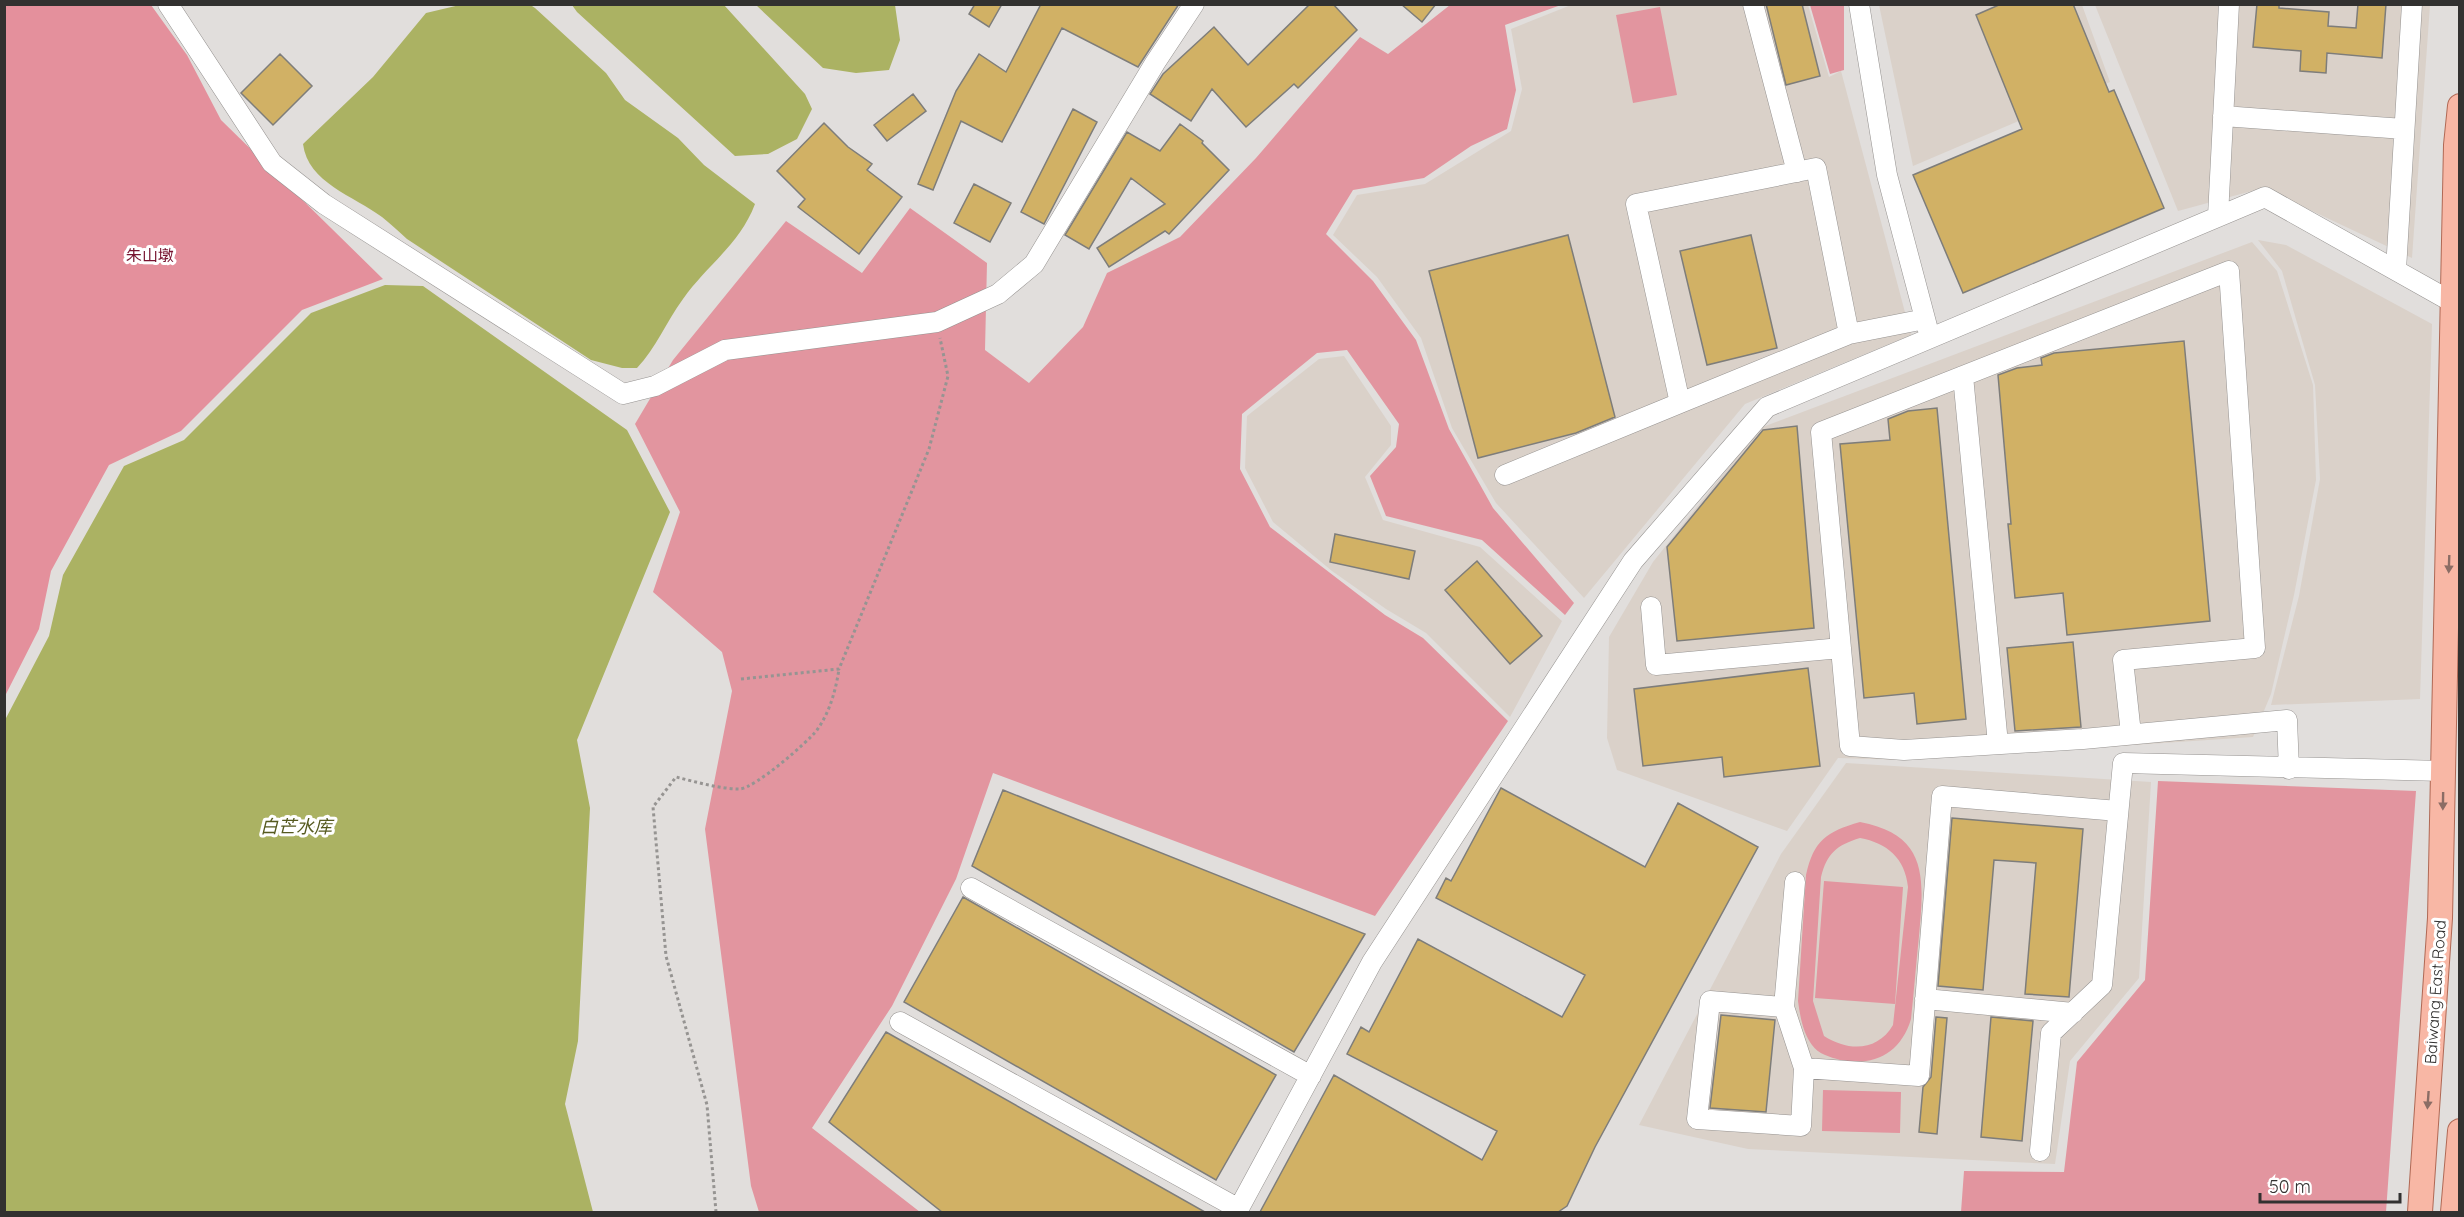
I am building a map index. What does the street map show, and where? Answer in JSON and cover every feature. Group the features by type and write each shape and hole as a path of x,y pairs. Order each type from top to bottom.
{"main road":[{"name":"Baiwang East Road","path":"2420,1212 2440,918 2460,106"},
{"path":"2443,771 2460,752"},
{"path":"2453,1212 2460,1131"}],"street":[{"path":"168,4 272,163 324,204 623,394 655,386 725,350 937,322 998,294 1034,264 1155,63 1194,4"},
{"path":"1753,4 1797,172"},
{"path":"1859,4 1887,175 1930,338"},
{"path":"2218,216 2229,4"},
{"path":"2396,270 2412,4"},
{"path":"2223,116 2404,129"},
{"path":"1680,403 1636,204 1816,168 1849,334"},
{"path":"900,1022 1238,1211 1372,962 1633,561 1767,407 2265,196 2454,303"},
{"path":"2131,734 2123,660 2255,648 2229,271 1821,432 1850,746 1904,750 2131,734 2287,720 2289,769"},
{"path":"1505,476 1849,334 1925,319"},
{"path":"1963,376 1998,744"},
{"path":"1650,607 1656,665 1841,648"},
{"path":"2040,1151 2051,1033 2102,985 2123,764 2443,771"},
{"path":"1804,1068 1918,1076 1942,796 2118,811"},
{"path":"1784,1007 1710,1001 1696,1119 1801,1126 1804,1068 1784,1007 1795,882"},
{"path":"971,888 1311,1076"},
{"path":"1925,999 2073,1013"}],"path":[{"path":"716,1212 707,1105 666,956 653,807 676,777 698,783 742,789 768,773 818,729 836,692 839,669 929,449 948,376 937,322"},
{"path":"741,679 839,669"}],"shaded area":[{"path":"1450,5 1561,5 1505,25 1516,90 1507,129 1471,146 1424,178 1353,190 1326,234 1373,281 1416,340 1449,429 1493,508 1574,603 1565,615 1482,540 1386,516 1370,476 1396,447 1399,424 1347,350 1317,353 1242,414 1240,469 1270,527 1385,615 1423,638 1508,721 1375,916 993,773 956,879 892,1006 812,1128 920,1212 759,1212 751,1186 705,829 732,691 722,652 653,592 680,512 635,424 673,360 786,221 862,273 910,208 987,263 985,350 1029,383 1083,327 1107,273 1180,237 1256,158 1360,37 1388,54"},
{"path":"1571,5 1808,5 1829,77 1841,71 1911,335 1745,404 1584,598 1496,503 1452,428 1421,338 1377,277 1333,235 1357,195 1425,184 1511,131 1522,89 1511,29"},
{"path":"1810,5 1844,5 1844,70 1830,74"},
{"path":"1879,5 2082,5 2110,82 1913,166"},
{"path":"2095,5 2430,5 2412,258 2263,188 2178,211"},
{"path":"1660,7 1677,95 1633,103 1616,15"},
{"path":"2258,240 2286,245 2432,324 2420,699 2271,705 2299,596 2320,479 2315,385 2282,271"},
{"path":"2252,242 2277,271 2313,385 2316,480 2294,595 2271,694 2253,737 1906,760 1838,758 1787,831 1617,770 1607,738 1609,637 1653,562 1760,428"},
{"path":"1344,356 1391,426 1391,445 1365,477 1383,520 1480,547 1562,621 1510,717 1426,633 1386,609 1332,571 1273,522 1245,468 1247,416 1319,359"},
{"path":"1846,763 2151,782 2139,978 2070,1061 2055,1164 1748,1149 1639,1125 1781,854"},
{"path":"2158,781 2416,791 2386,1212 1961,1212 1964,1171 2064,1172 2077,1062 2145,980"},
{"path":"1860,822 1883,828 1899,837 1910,849 1917,862 1922,896 1911,1019 1906,1031 1893,1049 1884,1055 1875,1059 1852,1062 1817,1051 1804,1030 1798,1001 1806,875 1809,863 1823,839 1838,830","holes":["1860,838 1886,848 1899,860 1908,887 1893,1025 1887,1034 1871,1044 1843,1045 1824,1036 1813,1001 1821,877 1826,862 1839,847"]},
{"path":"1824,881 1903,887 1895,1004 1815,998"},
{"path":"1823,1090 1901,1092 1900,1133 1822,1131"}],"green space":[{"name":"朱山墩","path":"5,5 151,5 187,55 221,120 383,279 302,310 181,431 109,465 51,571 39,629 5,696"}],"water":[{"path":"464,4 529,4 535,8 606,73 625,100 678,138 704,165 755,204 741,231 692,287 637,368 622,368 591,360 407,239 371,209 334,187 314,169 307,157 303,144 373,77 426,13"},
{"path":"572,5 724,5 805,94 812,109 797,139 768,154 735,156"},
{"path":"756,5 895,5 900,40 889,70 856,73 823,68"},
{"name":"白芒水库","path":"385,285 423,286 627,430 670,512 577,740 590,808 578,1041 565,1104 593,1212 5,1212 5,720 49,636 63,575 124,466 184,440 311,313"}],"building":[{"path":"975,4 1002,4 989,27 969,14"},
{"path":"1041,4 1179,4 1138,67 1062,28 1002,142 961,121 933,190 918,184 956,91 979,54 1006,72"},
{"path":"1310,4 1333,4 1357,30 1298,88 1294,84 1246,127 1212,89 1191,121 1150,94 1163,74 1214,27 1248,65"},
{"path":"1401,4 1436,4 1422,22"},
{"path":"1766,4 1802,4 1820,76 1786,85"},
{"path":"2001,4 2073,4 2109,92 2114,90 2164,208 1963,293 1913,175 2022,129 1976,15"},
{"path":"2257,4 2279,4 2279,8 2329,12 2328,26 2356,28 2358,4 2386,4 2382,58 2327,53 2326,73 2300,71 2301,51 2253,47"},
{"path":"280,54 312,86 273,125 241,93"},
{"path":"913,94 926,111 887,141 874,125"},
{"path":"1073,109 1097,122 1044,224 1021,212"},
{"path":"824,123 848,147 872,164 867,170 902,197 859,254 798,207 805,199 777,171"},
{"path":"1180,124 1203,141 1202,143 1229,170 1169,234 1165,231 1109,267 1097,248 1165,204 1131,178 1089,249 1065,235 1127,132 1160,151"},
{"path":"974,184 1011,203 990,242 954,223"},
{"path":"1568,235 1615,417 1576,433 1478,458 1429,271"},
{"path":"1751,235 1777,348 1707,365 1680,251"},
{"path":"2184,341 2210,621 2067,635 2063,593 2015,598 1998,375 2017,368 2042,365 2041,358 2054,353"},
{"path":"1937,408 1966,719 1917,724 1914,693 1864,698 1840,444 1890,440 1888,419 1908,411"},
{"path":"1797,426 1814,628 1677,641 1667,547 1763,430"},
{"path":"1335,534 1415,551 1409,579 1330,562"},
{"path":"1477,561 1542,636 1510,664 1445,590"},
{"path":"2073,642 2081,727 2015,731 2007,648"},
{"path":"1808,668 1820,766 1724,777 1722,757 1643,766 1634,689"},
{"path":"1501,788 1645,867 1678,803 1758,847 1595,1147 1567,1206 1558,1212 1260,1212 1334,1075 1482,1160 1497,1131 1347,1054 1361,1027 1369,1032 1418,939 1562,1017 1585,975 1436,898 1446,878 1451,881"},
{"path":"1003,790 1365,934 1294,1052 972,866"},
{"path":"1952,818 2083,829 2069,997 2025,994 2036,863 1994,860 1983,990 1938,986"},
{"path":"963,897 1276,1075 1216,1180 904,1002"},
{"path":"1721,1015 1775,1020 1766,1112 1710,1108"},
{"path":"1936,1017 1947,1018 1937,1134 1919,1132 1923,1087 1931,1077"},
{"path":"1991,1017 2033,1021 2022,1141 1981,1137"},
{"path":"886,1032 1205,1212 942,1212 829,1122"}]}
